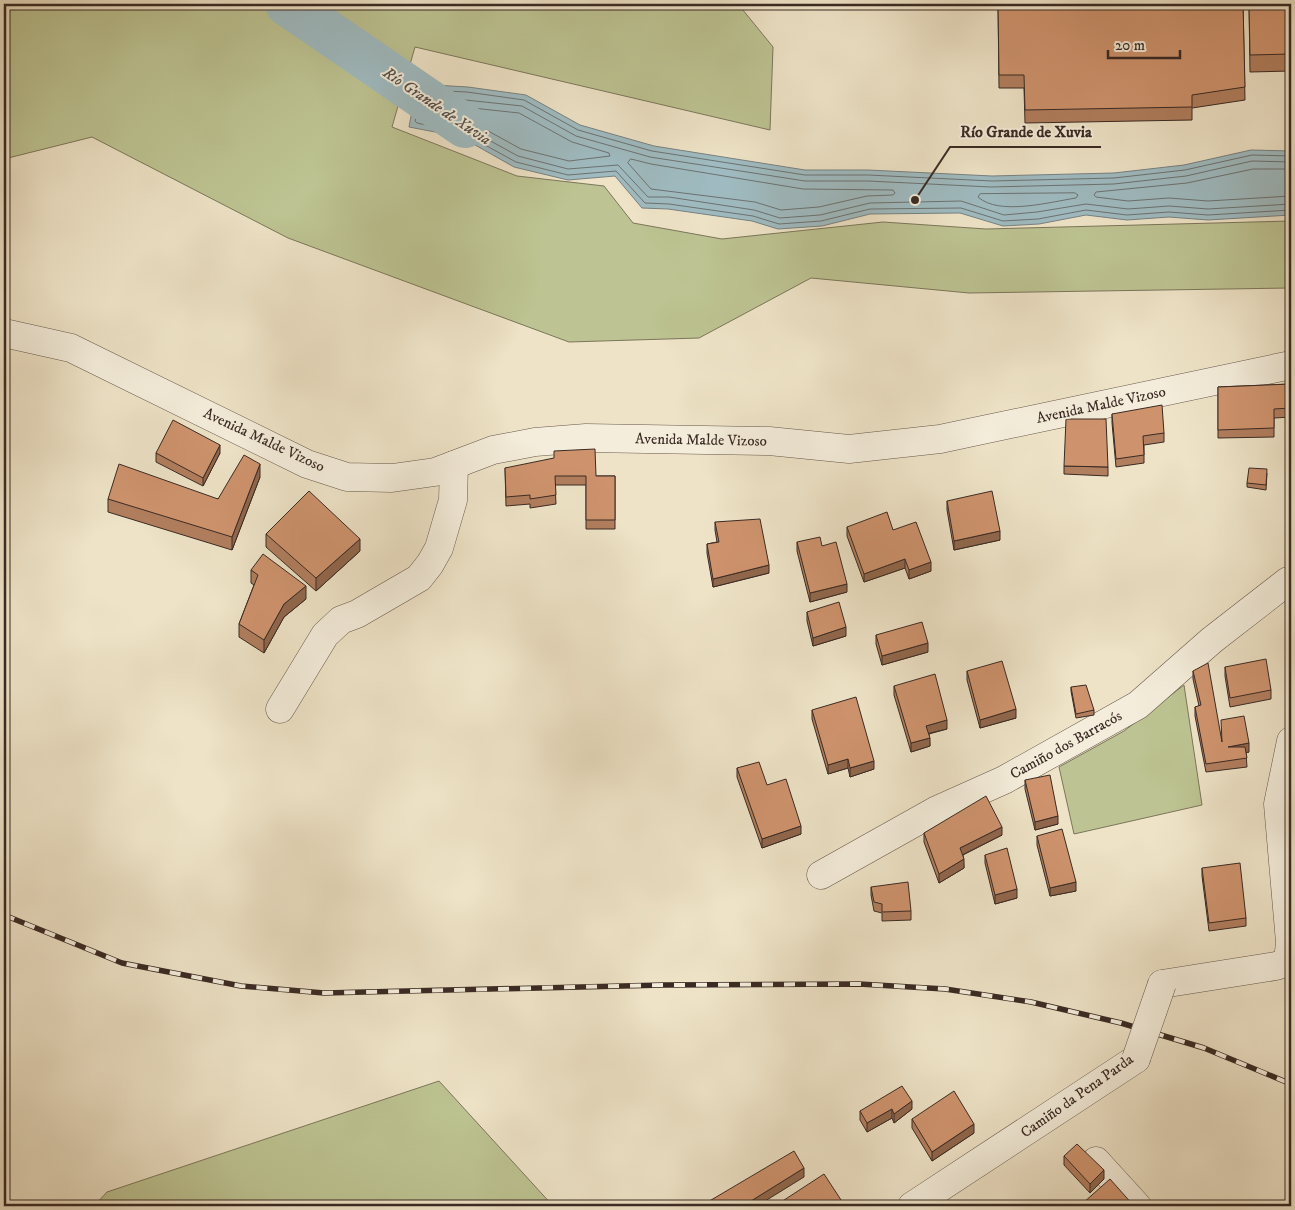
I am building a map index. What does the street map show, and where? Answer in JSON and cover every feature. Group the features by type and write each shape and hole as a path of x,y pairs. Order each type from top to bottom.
{"street":[{"name":"Avenida Malde Vizoso","path":"4,333 71,348 307,464 347,477 392,478 435,472 493,450 534,442 586,438 769,441 849,449 940,439 1291,364"},
{"path":"280,709 325,635 341,620 357,614 419,578 430,564 438,548 453,500 454,464"},
{"name":"Camiño dos Barracós","path":"821,875 937,810 1004,780 1138,705 1212,640 1290,584"},
{"name":"Camiño da Pena Parda","path":"912,1206 1136,1059 1162,984 1276,966 1288,962 1290,942 1278,804 1291,741"},
{"path":"1096,1161 1137,1206"}],"green space":[{"path":"4,4 738,4 773,47 770,130 415,47 392,127 517,176 604,186 633,223 722,239 883,222 986,229 1291,221 1291,288 969,293 811,278 699,338 569,342 288,238 92,137 4,159"},
{"path":"1184,685 1202,805 1074,834 1059,767 1124,731"},
{"path":"439,1081 553,1206 94,1206 107,1192"}],"water":[{"path":"417,84 468,87 526,95 580,125 654,146 805,170 868,170 992,176 1114,173 1184,165 1251,150 1291,151 1291,215 1208,220 1169,217 1127,220 1086,215 1039,224 1003,226 960,213 870,214 822,226 778,229 752,221 668,209 642,208 615,176 568,180 514,167 461,137 409,127"}],"building":[{"path":"998,4 1243,4 1245,87 1192,95 1192,107 1025,110 1024,75 999,75"},
{"path":"1249,4 1291,4 1291,54 1250,55"},
{"path":"1291,384 1291,408 1274,409 1274,428 1218,430 1218,387"},
{"path":"1162,405 1164,433 1143,436 1144,455 1116,459 1112,414"},
{"path":"1066,419 1106,419 1108,467 1064,466"},
{"path":"173,420 220,445 203,478 156,453"},
{"path":"595,449 596,476 615,476 615,520 586,520 586,476 555,476 556,495 530,499 530,495 506,497 505,468 554,458 554,451"},
{"path":"244,455 260,464 232,537 108,499 119,464 218,499"},
{"path":"1249,468 1267,469 1266,485 1247,483"},
{"path":"309,491 360,539 316,578 266,534"},
{"path":"992,491 1000,531 954,541 947,501"},
{"path":"887,512 893,530 916,522 931,562 909,570 905,559 864,574 847,527"},
{"path":"760,519 769,565 713,579 707,544 719,542 715,522"},
{"path":"820,537 822,546 836,542 847,584 810,593 797,542"},
{"path":"263,554 306,586 284,604 264,640 239,624 258,575 251,570"},
{"path":"839,602 846,627 813,638 807,612"},
{"path":"922,622 928,643 882,656 876,635"},
{"path":"1266,659 1271,690 1230,698 1225,667"},
{"path":"1002,661 1016,709 980,720 967,671"},
{"path":"1208,663 1222,742 1221,720 1244,716 1249,743 1228,747 1245,747 1247,758 1206,764 1195,707 1201,705 1193,671"},
{"path":"935,674 947,720 926,726 930,738 911,743 894,686"},
{"path":"1086,685 1094,710 1076,714 1071,687"},
{"path":"856,697 874,761 850,768 848,759 828,765 812,710"},
{"path":"759,762 767,785 786,779 801,826 762,839 737,768"},
{"path":"1050,775 1058,816 1035,822 1025,780"},
{"path":"986,796 1002,827 960,848 964,859 939,874 924,833"},
{"path":"1062,829 1076,882 1050,888 1037,836"},
{"path":"1007,848 1017,889 995,895 985,855"},
{"path":"1240,863 1246,918 1209,923 1202,868"},
{"path":"908,882 911,911 882,912 882,904 874,902 871,887"},
{"path":"902,1086 912,1101 894,1114 892,1109 867,1123 860,1111"},
{"path":"954,1091 974,1124 932,1152 912,1119"},
{"path":"1077,1144 1104,1170 1090,1184 1064,1156"},
{"path":"794,1151 804,1168 743,1206 701,1206"},
{"path":"824,1174 845,1206 780,1206 778,1204"},
{"path":"1110,1179 1134,1206 1086,1206 1083,1203"}],"waterway":[{"name":"Río Grande de Xuvia","path":"287,4 465,126"}],"railway":[{"path":"4,915 122,963 241,986 324,993 664,985 859,984 945,989 1031,1002 1121,1023 1204,1048 1291,1084"}],"place":[{"name":"Río Grande de Xuvia","path":"915,200"}]}
